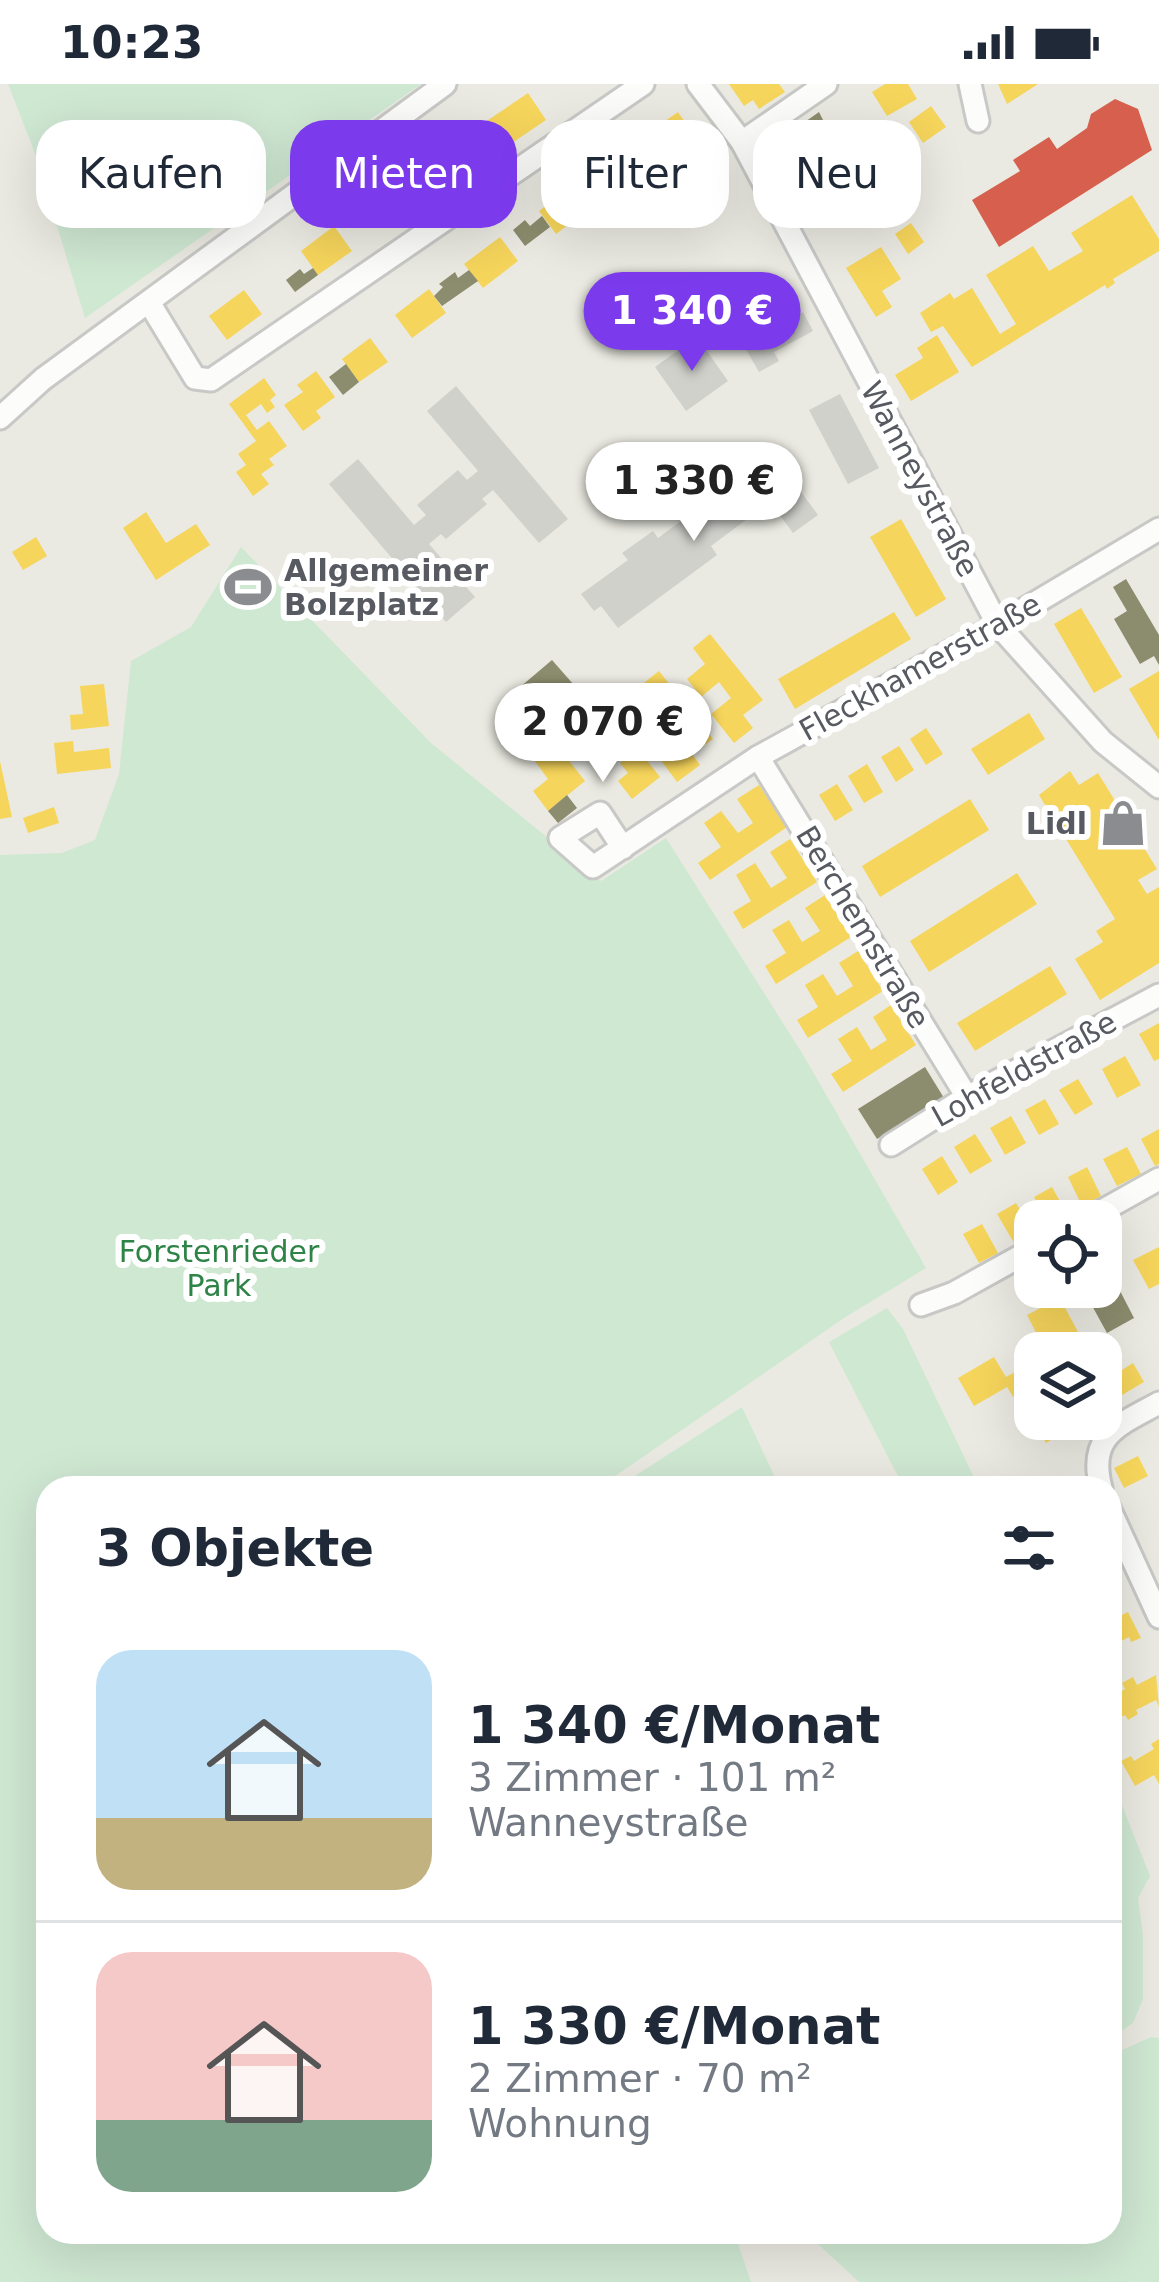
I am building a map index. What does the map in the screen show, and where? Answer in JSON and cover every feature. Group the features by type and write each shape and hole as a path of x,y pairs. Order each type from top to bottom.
{"street":[{"path":"0,418 43,379 445,84"},
{"path":"150,304 195,378 211,380 643,84"},
{"name":"Wanneystraße","path":"698,84 742,142 998,625 1103,742 1159,787"},
{"path":"742,142 826,84"},
{"path":"970,84 978,121"},
{"name":"Fleckhamerstraße","path":"623,848 758,757 998,625 1159,529"},
{"name":"Berchemstraße","path":"758,757 967,1097"},
{"name":"Lohfeldstraße","path":"891,1144 967,1097 1159,995"},
{"path":"1122,1200 1159,1179"},
{"path":"921,1305 954,1294 1014,1260"},
{"path":"1098,1476 1100,1445 1114,1428 1159,1403"},
{"path":"1122,1536 1159,1616"}],"green space":[{"path":"8,84 421,84 369,120 290,120 290,175 266,192 266,120 36,120 36,158"},
{"path":"57,228 214,228 85,318"},
{"name":"Forstenrieder Park","path":"241,547 431,743 601,881 666,838 802,1053 926,1268 844,1318 615,1476 36,1476 36,2244 738,2244 751,2282 0,2282 0,855 62,853 95,840 119,774 131,661 191,627"},
{"path":"887,1308 903,1329 973,1476 898,1476 829,1342"},
{"path":"742,1407 774,1476 635,1476"},
{"path":"1122,1805 1150,1876 1138,1898 1143,1999 1133,2023 1122,2030"},
{"path":"1159,2038 1159,2282 859,2282 818,2244 1122,2244 1122,2050"}],"building: Wohnen":[{"path":"729,84 779,84 785,92 759,109 753,100 744,106"},
{"path":"885,84 908,84 917,99 887,116 872,92"},
{"path":"998,84 1038,84 1007,104"},
{"path":"528,93 546,120 517,140 517,120 488,120"},
{"path":"931,106 946,127 923,143 921,120 912,120"},
{"path":"1132,195 1159,239 1159,251 1113,279 1115,283 1107,289 1105,285 972,367 943,326 931,332 920,313 950,293 954,299 972,288 1000,334 1016,324 986,275 1033,246 1049,271 1083,251 1071,233"},
{"path":"335,228 352,251 318,275 301,251"},
{"path":"914,228 924,242 908,254 895,234"},
{"path":"500,237 518,261 483,288 464,264"},
{"path":"881,247 901,279 882,291 892,307 876,317 846,268"},
{"path":"429,289 446,313 412,338 395,315"},
{"path":"244,290 262,314 227,340 209,316"},
{"path":"937,335 959,372 911,401 895,375 923,358 917,348"},
{"path":"370,338 388,362 359,382 342,359"},
{"path":"316,371 335,397 316,411 321,418 303,431 284,405 303,392 297,385"},
{"path":"264,378 276,395 270,400 275,407 267,413 261,404 246,415 257,430 269,421 287,446 269,459 274,465 261,474 269,484 253,496 236,472 246,465 238,454 256,441 229,404"},
{"path":"146,512 166,543 196,524 210,545 156,580 123,528"},
{"path":"901,519 946,599 916,617 870,537"},
{"path":"36,537 47,556 23,570 12,552"},
{"path":"1081,608 1122,677 1094,693 1054,624"},
{"path":"894,612 911,639 795,709 778,679"},
{"path":"710,634 763,700 743,715 753,728 734,743 711,714 731,698 719,682 701,697 687,679 705,664 693,648"},
{"path":"659,671 713,739 692,754 700,765 677,782 654,751 676,735 665,720 648,733 634,715 651,701 640,686"},
{"path":"1159,671 1159,740 1129,689"},
{"path":"104,684 109,726 71,730 70,715 83,714 80,686"},
{"path":"1029,713 1045,739 988,775 971,749"},
{"path":"621,725 634,743 597,771 584,752"},
{"path":"926,728 943,754 926,765 910,739"},
{"path":"73,741 74,752 109,748 111,768 57,774 54,743"},
{"path":"555,743 585,781 548,811 533,791 548,779 534,760"},
{"path":"899,746 914,770 896,782 881,757"},
{"path":"638,749 660,777 632,799 618,781 628,773 620,763"},
{"path":"0,761 12,817 0,819"},
{"path":"867,764 883,792 864,803 848,776"},
{"path":"1070,771 1079,785 1098,773 1157,869 1138,880 1147,894 1159,887 1159,963 1100,1000 1075,959 1103,942 1096,931 1115,919 1039,795"},
{"path":"837,784 853,810 835,821 819,795"},
{"path":"759,785 787,827 710,880 698,863 721,847 704,823 721,811 738,833 753,823 737,799"},
{"path":"970,799 989,830 880,897 862,866"},
{"path":"54,807 59,823 28,833 23,818"},
{"path":"790,839 817,882 743,929 733,912 751,901 736,875 755,863 771,888 787,878 770,852"},
{"path":"1017,873 1037,904 929,972 910,941"},
{"path":"825,895 851,937 776,984 765,966 786,953 772,930 789,920 802,942 820,931 805,908"},
{"path":"858,951 883,991 808,1038 797,1020 818,1007 805,985 823,974 837,996 853,986 839,963"},
{"path":"1050,966 1067,994 975,1051 957,1023"},
{"path":"891,1005 916,1045 843,1092 831,1074 852,1061 838,1039 857,1027 871,1050 887,1040 873,1017"},
{"path":"1159,1023 1159,1059 1154,1061 1139,1034"},
{"path":"1125,1056 1141,1085 1117,1098 1102,1069"},
{"path":"1078,1079 1093,1104 1075,1115 1059,1090"},
{"path":"1045,1099 1059,1124 1039,1135 1025,1110"},
{"path":"1011,1116 1026,1143 1005,1155 990,1128"},
{"path":"1159,1129 1159,1164 1155,1166 1141,1139"},
{"path":"975,1134 992,1161 970,1174 954,1147"},
{"path":"1127,1147 1141,1174 1117,1186 1103,1159"},
{"path":"942,1156 958,1182 938,1195 922,1169"},
{"path":"1087,1167 1101,1196 1079,1200 1068,1177"},
{"path":"1052,1187 1059,1200 1036,1200"},
{"path":"1014,1204 1014,1243 997,1214"},
{"path":"982,1224 998,1253 979,1263 963,1234"},
{"path":"1159,1247 1159,1284 1149,1289 1133,1260"},
{"path":"1041,1308 1065,1308 1078,1332 1036,1332 1027,1315"},
{"path":"994,1357 1006,1377 1014,1372 1014,1396 1007,1387 974,1406 958,1378"},
{"path":"1133,1363 1144,1382 1122,1395 1122,1370"},
{"path":"1138,1456 1148,1476 1124,1488 1114,1468"},
{"path":"1128,1612 1141,1638 1122,1641 1122,1615"},
{"path":"1156,1675 1159,1707 1156,1700 1128,1720 1122,1717 1122,1683 1133,1677 1137,1685"},
{"path":"1159,1739 1159,1784 1154,1775 1135,1786 1122,1760 1131,1756 1134,1761 1154,1749 1151,1744"}],"building: Handel":[{"path":"1115,99 1138,109 1152,150 999,247 972,200 1020,171 1013,160 1049,137 1057,149 1087,128 1091,114"}],"building: Industrie":[{"path":"541,217 541,228 549,228 525,246 513,230 525,220 530,226"},
{"path":"313,268 318,275 295,292 286,280 300,269 304,274"},
{"path":"469,270 478,281 442,306 434,296 443,287 439,284 455,272 458,278"},
{"path":"346,364 359,382 343,395 329,377"},
{"path":"1126,579 1159,635 1159,665 1154,656 1140,664 1114,619 1127,611 1113,587"},
{"path":"552,660 574,685 529,723 507,698"},
{"path":"567,795 577,808 558,823 548,811"},
{"path":"925,1067 944,1098 877,1139 858,1109"},
{"path":"1122,1295 1134,1318 1106,1332 1093,1308 1122,1308"}],"building: Sonstige":[{"path":"803,312 813,331 774,352 779,361 759,372 744,346"},
{"path":"697,337 728,381 686,411 655,367"},
{"path":"456,386 568,519 539,543 493,490 482,499 487,504 446,539 441,534 429,544 475,597 446,622 329,484 358,459 414,525 426,515 417,505 458,470 467,480 478,471 427,411"},
{"path":"840,394 879,468 848,484 809,410"},
{"path":"776,458 818,515 793,533 770,502 711,546 717,555 618,628 601,606 594,611 581,594 628,560 622,553 653,531 658,538 689,515 693,519"}],"place":[{"name":"Allgemeiner Bolzplatz","path":"248,587"},
{"name":"Lidl","path":"1123,823"}]}
